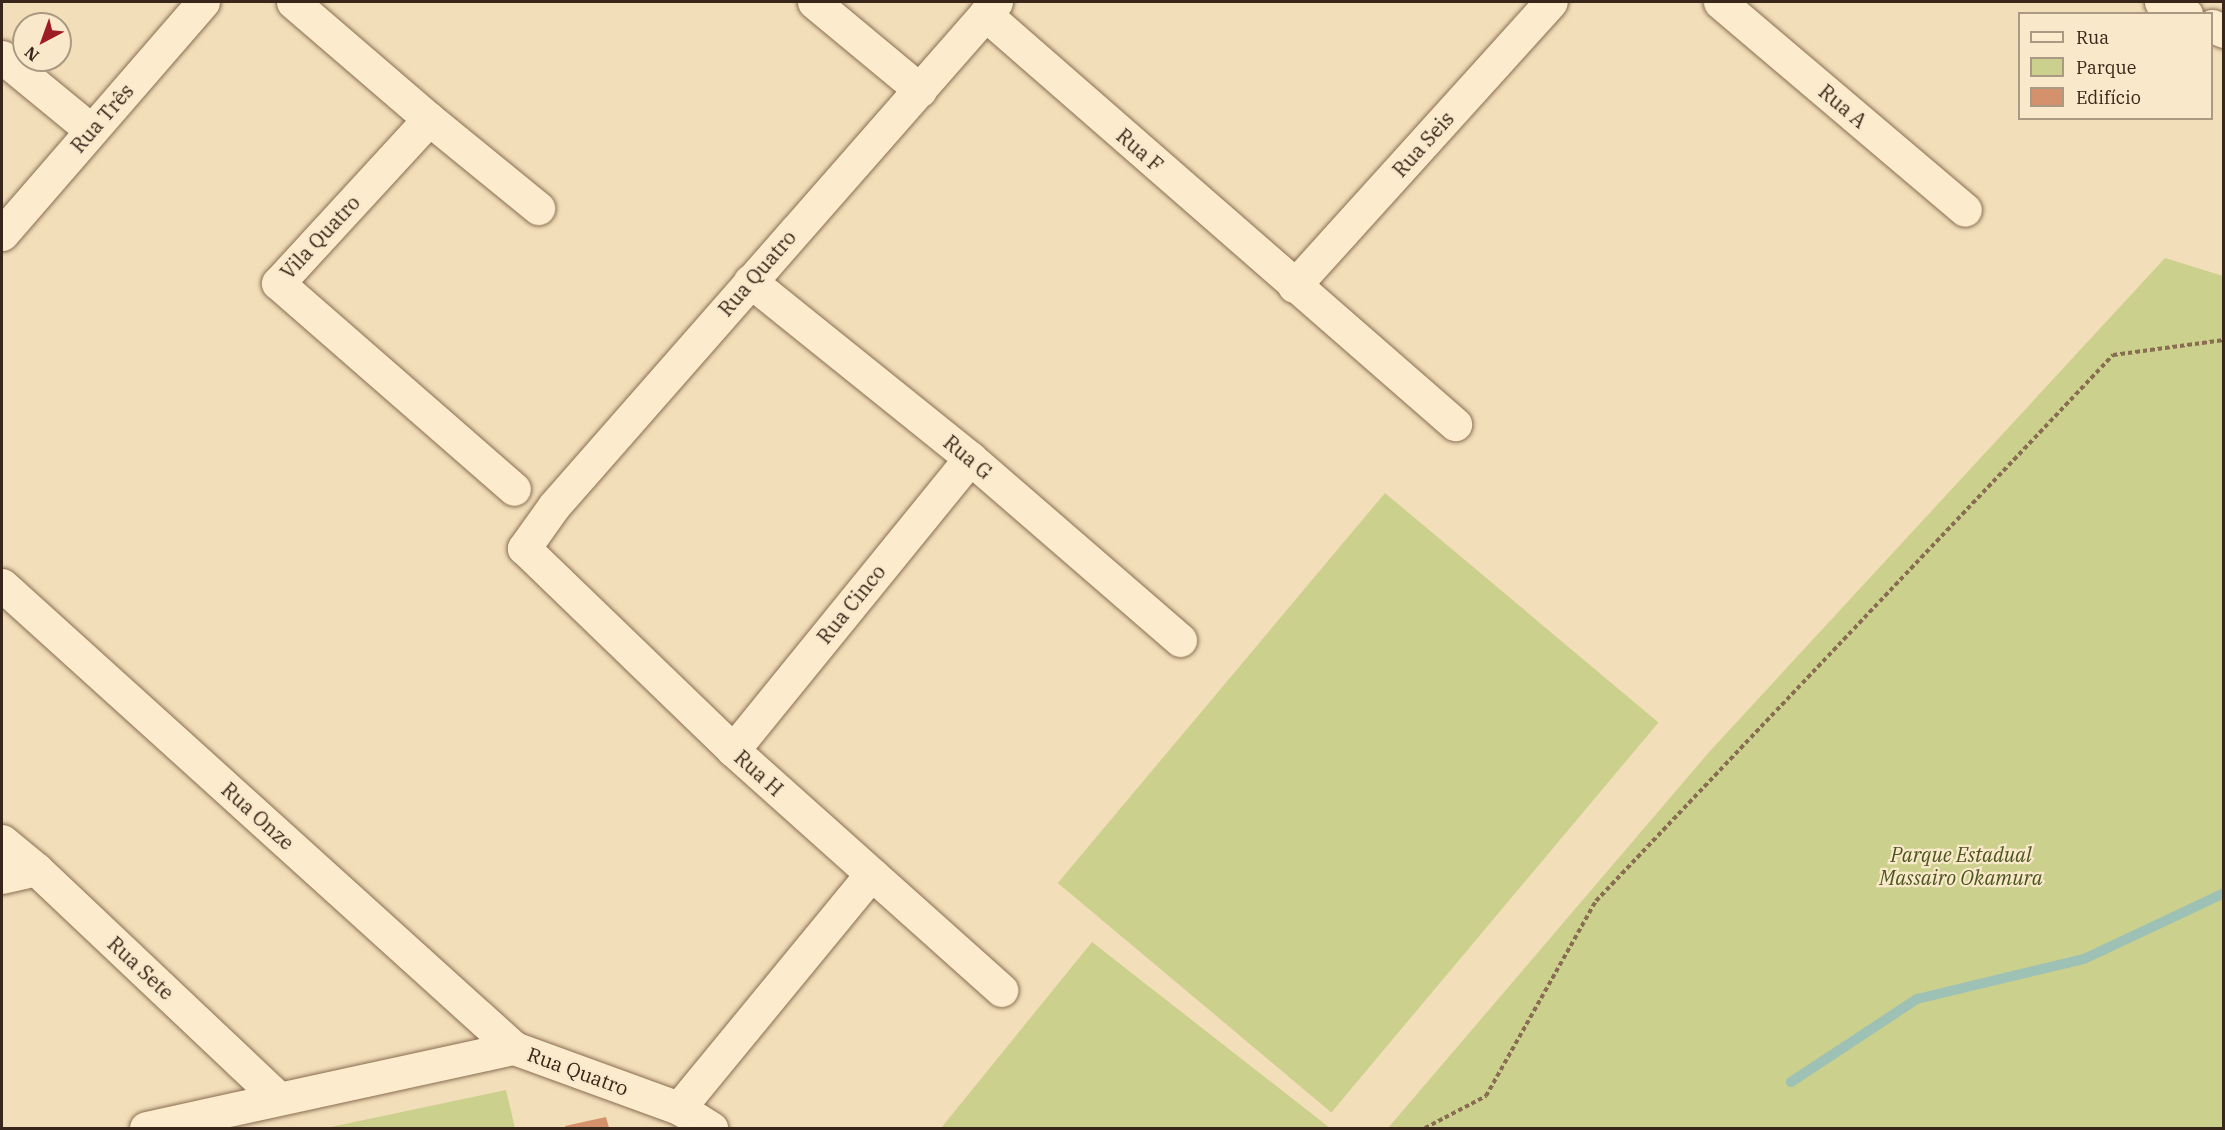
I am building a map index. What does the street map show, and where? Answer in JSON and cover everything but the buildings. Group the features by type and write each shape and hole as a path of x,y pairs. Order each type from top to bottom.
{"street":[{"name":"Rua Três","path":"2,234 203,2"},
{"path":"293,2 429,119 538,208"},
{"path":"814,2 920,90"},
{"name":"Rua Seis","path":"1294,286 1551,2"},
{"name":"Rua A","path":"1720,2 1965,210"},
{"path":"2161,2 2182,12"},
{"name":"Rua Quatro","path":"524,548 554,506 991,8"},
{"name":"Rua F","path":"991,8 1294,286 1455,424"},
{"path":"2,57 91,130"},
{"name":"Vila Quatro","path":"429,119 278,283 514,489"},
{"name":"Rua G","path":"750,281 970,458 1180,640"},
{"name":"Rua Cinco","path":"733,750 970,458"},
{"name":"Rua H","path":"524,548 733,750 1001,990"},
{"name":"Rua Onze","path":"2,585 514,1048"},
{"name":"Rua Sete","path":"2,841 36,869 278,1098"},
{"path":"2,877 36,869"},
{"path":"679,1108 871,874"},
{"name":"Rua Quatro","path":"146,1128 514,1048 679,1108 711,1128"}],"path":[{"path":"1425,1128 1486,1096 1596,901 2113,355 2223,340"}],"green space":[{"name":"Parque Estadual Massairo Okamura","path":"2165,258 2223,276 2223,1128 1388,1128 1710,751"},
{"path":"1385,493 1658,722 1331,1112 1058,883"},
{"path":"1092,942 1330,1128 941,1128"},
{"path":"506,1090 515,1128 326,1128"}],"waterway":[{"path":"1791,1082 1917,999 2084,959 2224,893"}]}
